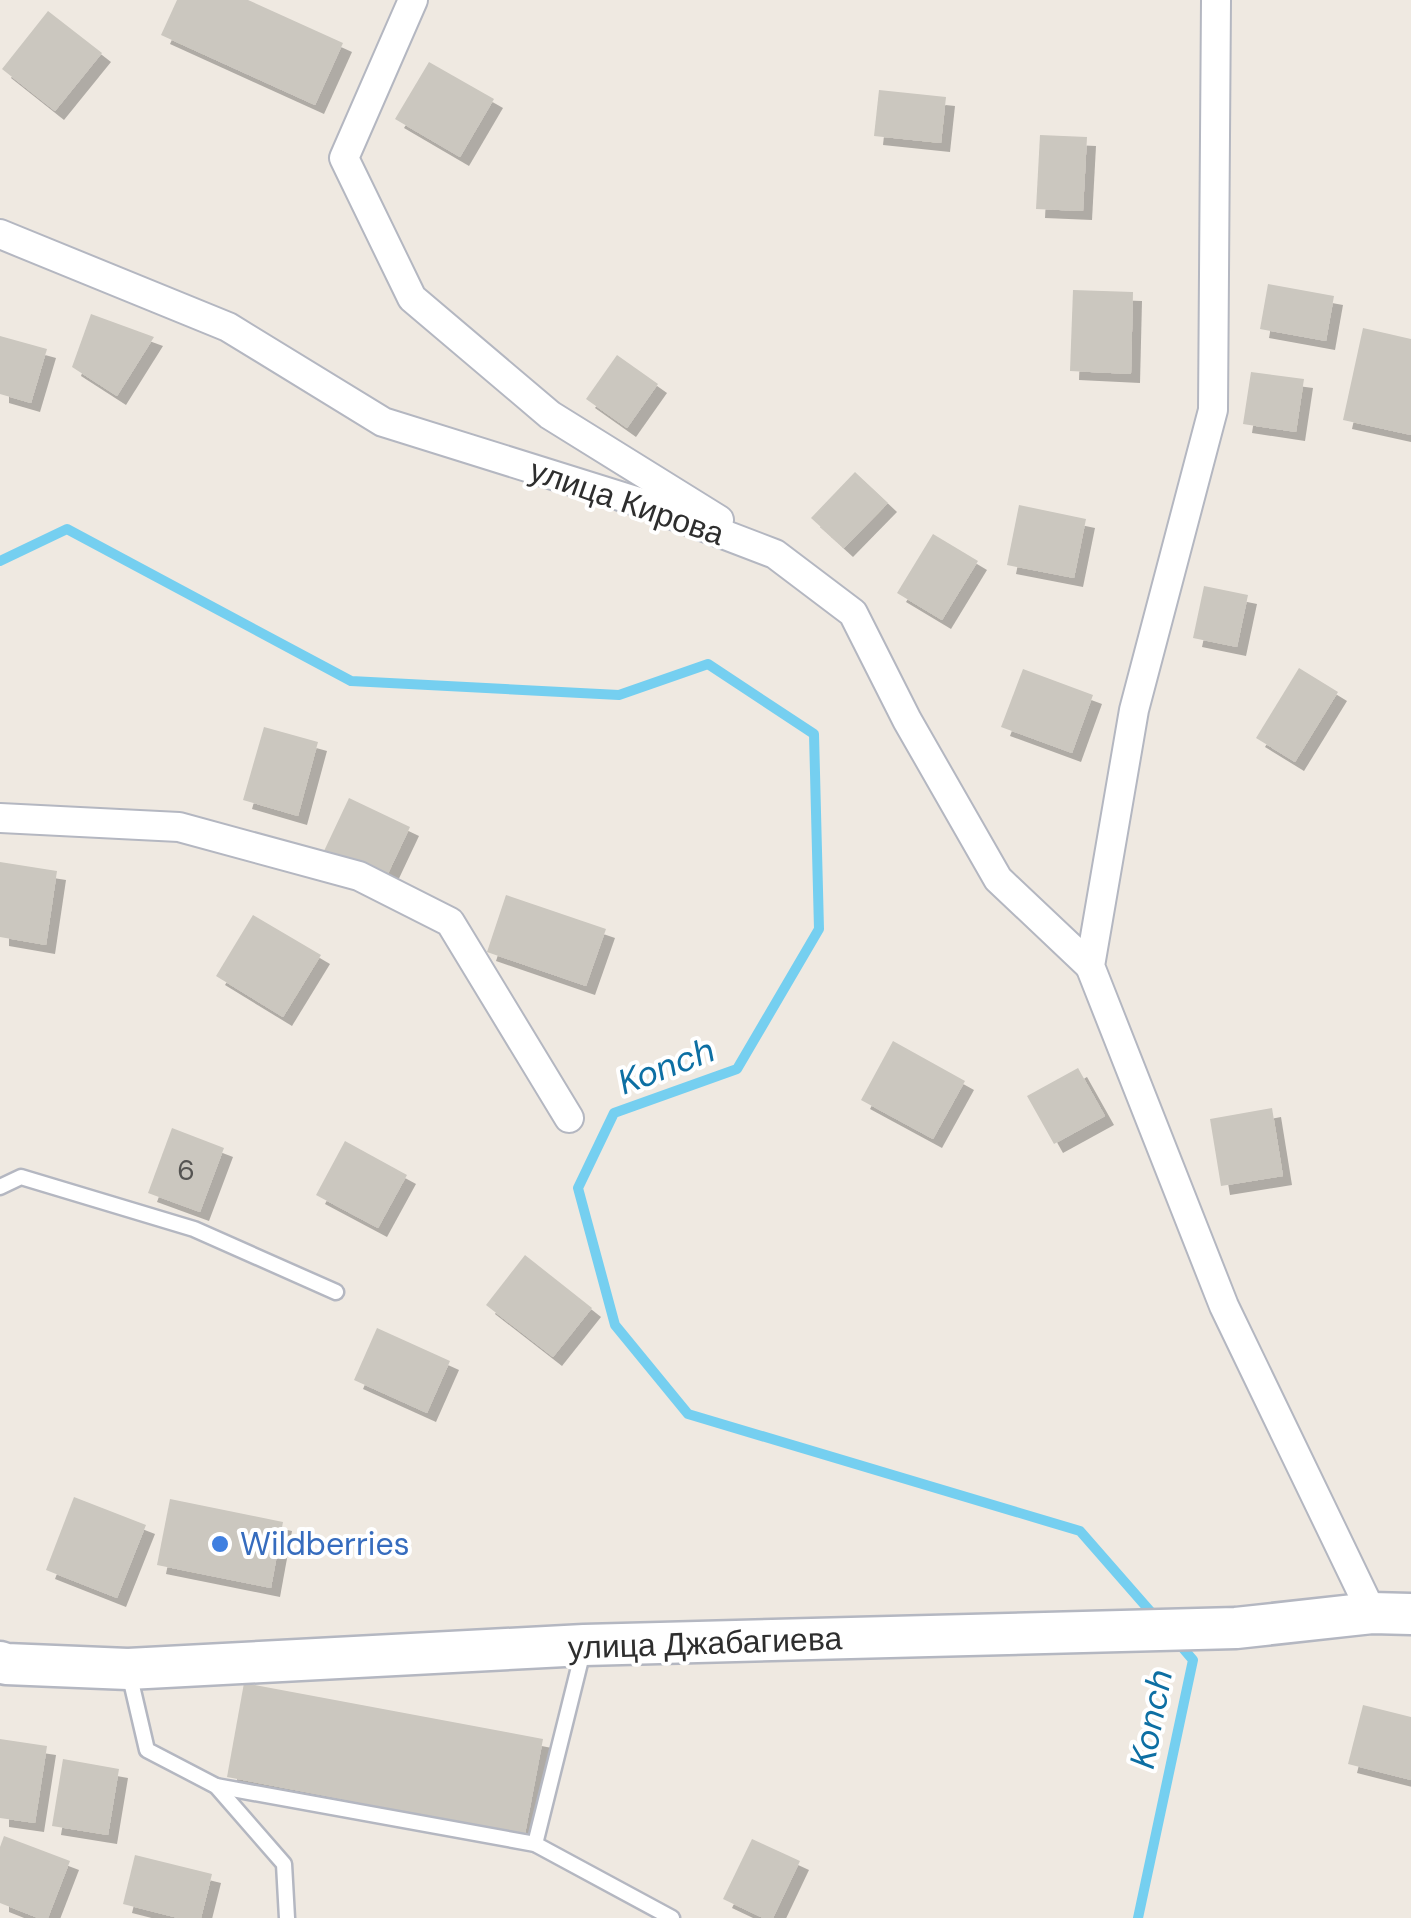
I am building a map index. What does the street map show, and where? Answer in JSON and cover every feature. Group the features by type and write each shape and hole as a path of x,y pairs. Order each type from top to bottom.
{"main road":[{"name":"улица Джабагиева","path":"0,1662 128,1669 584,1645 1236,1628 1391,1614"}],"street":[{"path":"413,0 344,158 412,298 550,415 775,554"},
{"path":"1216,0 1213,410 1134,710 1090,966 1224,1306 1391,1614"},
{"name":"улица Кирова","path":"0,234 228,327 383,422 639,502 775,554 853,613 907,720 998,879 1090,966"},
{"path":"0,818 179,827 359,876 450,922 569,1118"}],"lane":[{"path":"0,1187 21,1177 194,1229 336,1292"},
{"path":"535,1844 584,1645"},
{"path":"128,1669 148,1750 216,1786 535,1844 672,1918"},
{"path":"216,1786 284,1864 287,1918"}],"building":[{"path":"177,0 248,0 343,43 315,105 161,35"},
{"path":"48,11 102,53 55,111 2,69"},
{"path":"429,62 494,99 460,157 395,119"},
{"path":"879,90 946,97 941,143 874,136"},
{"path":"1040,135 1087,137 1083,211 1036,209"},
{"path":"1268,284 1334,296 1326,341 1260,329"},
{"path":"1073,290 1133,292 1131,374 1070,371"},
{"path":"91,314 154,337 117,396 72,367"},
{"path":"1363,328 1411,339 1411,435 1343,420"},
{"path":"0,336 47,349 31,403 0,394"},
{"path":"617,355 658,384 627,428 586,399"},
{"path":"1251,372 1304,379 1296,432 1243,424"},
{"path":"855,472 888,503 844,548 811,518"},
{"path":"1019,505 1086,519 1074,578 1007,565"},
{"path":"933,534 978,561 942,620 897,593"},
{"path":"1204,586 1248,595 1237,647 1193,638"},
{"path":"1299,668 1338,692 1295,762 1256,738"},
{"path":"1023,669 1093,695 1072,753 1001,727"},
{"path":"264,727 318,742 298,816 243,800"},
{"path":"349,798 410,827 385,880 324,851"},
{"path":"0,862 57,871 46,945 0,937"},
{"path":"506,895 606,929 586,986 487,952"},
{"path":"253,915 321,955 283,1017 216,976"},
{"path":"893,1041 965,1081 933,1139 861,1100"},
{"path":"1078,1068 1105,1116 1054,1144 1027,1096"},
{"path":"1272,1108 1283,1176 1221,1186 1210,1119"},
{"path":"172,1128 224,1148 200,1212 148,1193"},
{"path":"345,1141 407,1175 378,1228 316,1195"},
{"path":"525,1255 592,1308 553,1357 486,1305"},
{"path":"377,1328 450,1361 427,1413 354,1380"},
{"path":"74,1497 146,1525 117,1598 46,1570"},
{"name":"Wildberries","path":"170,1499 283,1522 271,1588 157,1565"},
{"path":"244,1683 543,1739 525,1834 227,1777"},
{"path":"1363,1705 1411,1717 1411,1780 1348,1764"},
{"path":"0,1739 47,1746 35,1823 0,1818"},
{"path":"63,1759 119,1769 108,1835 52,1826"},
{"path":"4,1836 70,1861 48,1918 0,1903 0,1847"},
{"path":"752,1839 800,1861 773,1918 763,1918 723,1899"},
{"path":"135,1855 212,1874 201,1918 178,1918 123,1904"}],"waterway":[{"name":"Konch","path":"0,561 67,529 351,681 619,695 708,664 814,734 819,929 737,1069 614,1113 578,1188 615,1325 688,1414 1080,1531 1157,1619"},
{"name":"Konch","path":"1138,1918 1193,1660 1175,1639"}],"place":[{"name":"Wildberries","path":"220,1544"}]}
